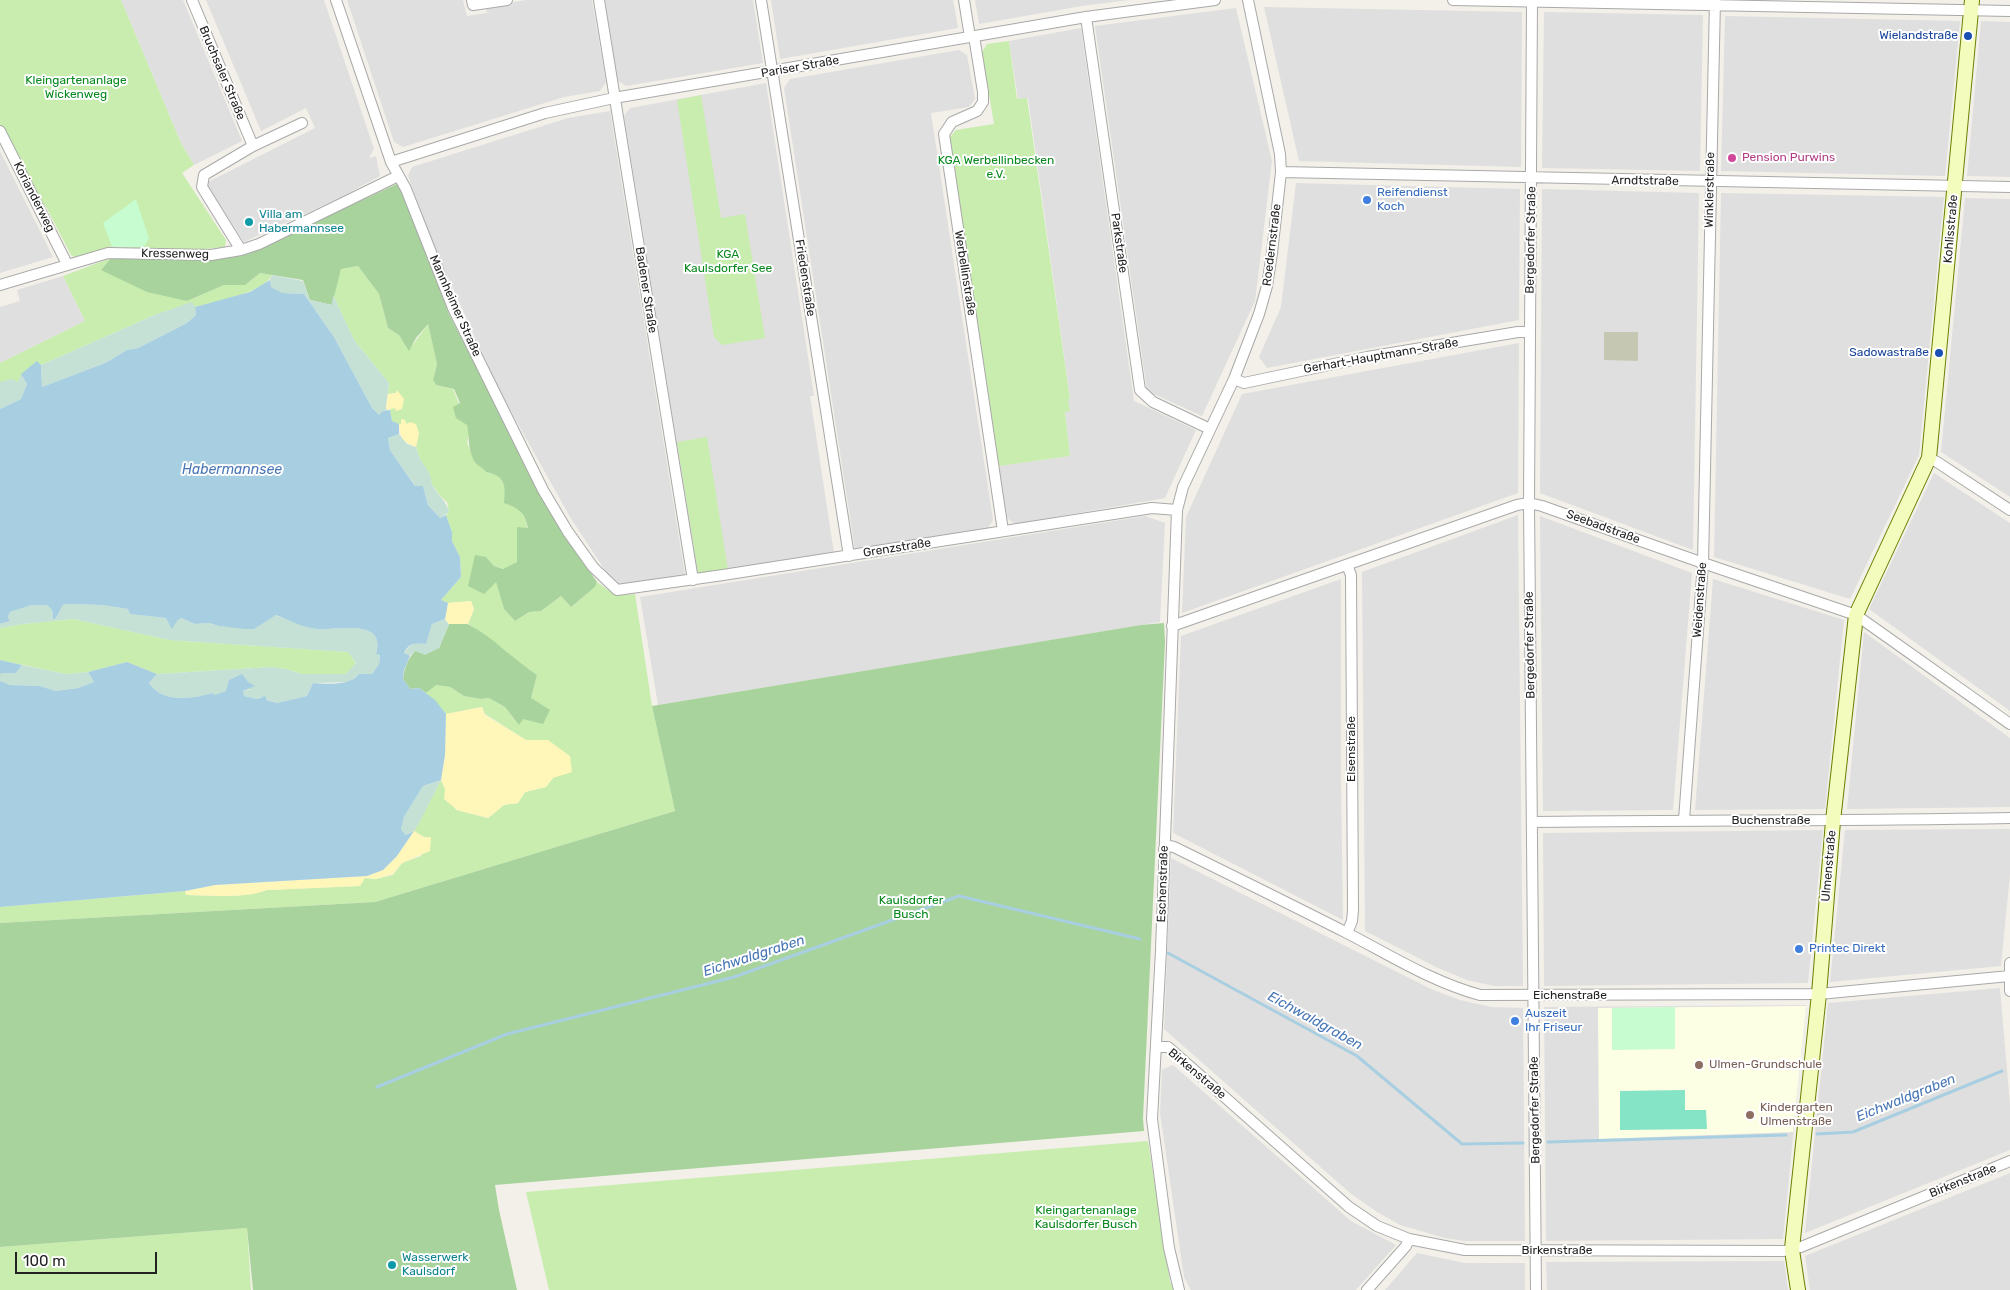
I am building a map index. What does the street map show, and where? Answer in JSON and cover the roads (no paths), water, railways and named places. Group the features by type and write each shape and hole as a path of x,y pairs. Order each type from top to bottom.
{"street":[{"name":"Bruchsaler Straße","path":"192,0 253,146"},
{"name":"Mannheimer Straße","path":"336,0 391,162 406,189 453,308 530,465 568,532 593,568 617,590"},
{"path":"472,0 473,6 507,0"},
{"name":"Badener Straße","path":"599,0 692,580"},
{"name":"Friedenstraße","path":"762,0 849,556"},
{"name":"Werbellinstraße","path":"964,0 983,92 983,102 977,111 952,122 944,134 1003,531"},
{"name":"Pariser Straße","path":"391,162 545,113 614,98 1086,17 1216,0"},
{"name":"Roedernstraße","path":"1188,477 1234,379 1259,314 1267,286 1281,172 1280,154 1248,0"},
{"path":"1453,0 1971,5 2010,11"},
{"name":"Bergedorfer Straße","path":"1532,0 1529,503 1536,1290"},
{"name":"Winklerstraße","path":"1706,380 1715,2"},
{"name":"Kohlisstraße","path":"1929,458 1971,5"},
{"name":"Parkstraße","path":"1086,17 1140,390 1153,402 1210,429"},
{"path":"241,250 202,187 204,175 253,146 302,123"},
{"name":"Korianderweg","path":"0,131 68,264"},
{"name":"Arndtstraße","path":"1281,172 2010,187"},
{"name":"Kressenweg","path":"0,284 108,253 211,255 241,250 259,244 398,176"},
{"name":"Gerhart-Hauptmann-Straße","path":"1234,379 1244,383 1374,356 1518,332 1530,332"},
{"name":"Weidenstraße","path":"1684,820 1703,564 1706,380"},
{"path":"1929,458 2010,510"},
{"name":"Ulmenstraße","path":"1798,1290 1792,1250 1819,994 1833,822 1856,614 1929,458"},
{"name":"Eschenstraße","path":"1179,1290 1169,1248 1152,1119 1177,510 1180,496 1188,477"},
{"path":"1172,626 1518,505 1529,503"},
{"name":"Seebadstraße","path":"1529,503 1703,564 1856,614 2010,724"},
{"name":"Grenzstraße","path":"617,590 849,556 1152,508 1177,510"},
{"name":"Elsenstraße","path":"1347,565 1351,574 1353,910 1352,921 1347,933"},
{"name":"Buchenstraße","path":"1532,822 1684,820 1833,822 2010,818"},
{"name":"Eichenstraße","path":"1164,849 1169,846 1174,847 1347,933 1392,958 1463,990 1480,995 1819,994 2009,977"},
{"path":"2010,963 2010,991"},
{"name":"Birkenstraße","path":"1156,1047 1168,1047 1349,1207 1378,1226 1409,1239 1465,1250 1712,1252 1792,1250 2010,1161"},
{"path":"1367,1290 1406,1246 1409,1239"}],"water":[{"name":"Habermannsee","path":"270,280 271,287 282,293 304,294 334,337 372,408 379,415 383,411 390,410 392,421 399,424 399,434 388,438 390,450 415,486 423,486 428,505 440,518 446,515 452,532 452,541 460,557 461,577 441,600 448,603 445,619 432,624 426,644 413,644 404,653 410,656 404,670 403,679 410,689 419,688 435,700 446,714 445,755 441,780 423,786 404,817 401,829 406,835 414,831 397,856 383,870 367,876 215,885 185,891 0,907 0,681 10,685 40,686 56,691 78,688 94,682 88,672 127,662 157,674 149,683 162,694 169,697 187,698 212,693 215,695 226,691 229,680 242,674 248,682 255,686 243,691 244,696 257,699 265,696 267,700 277,703 307,696 313,683 338,683 350,681 359,674 372,674 379,664 380,655 376,654 377,642 374,635 367,630 358,628 312,628 276,615 254,629 219,626 209,623 195,624 181,618 172,629 166,618 130,614 128,609 102,605 67,604 63,605 56,618 53,619 52,610 47,605 32,605 10,612 8,617 10,621 0,624 0,409 21,399 27,384 21,374 37,361 41,365 42,387 105,363 127,350 138,348 187,323 196,315 195,307 250,292"},
{"path":"0,660 22,665 16,673 1,673 0,675"}],"waterway":[{"name":"Eichwaldgraben","path":"377,1087 507,1034 734,977 959,896 1140,939"},
{"name":"Eichwaldgraben","path":"1168,953 1357,1056 1462,1144 1523,1143"},
{"name":"Eichwaldgraben","path":"1817,1134 1853,1132 2002,1071"},
{"name":"Eichwaldgraben","path":"1548,1142 1786,1135"}],"place":[{"name":"Wielandstraße","path":"1968,36"},
{"name":"Pension Purwins","path":"1732,158"},
{"name":"Reifendienst Koch","path":"1367,200"},
{"name":"Villa am Habermannsee","path":"249,222"},
{"name":"Sadowastraße","path":"1939,353"},
{"name":"Printec Direkt","path":"1799,949"},
{"name":"Auszeit Ihr Friseur","path":"1515,1021"},
{"name":"Ulmen-Grundschule","path":"1699,1065"},
{"name":"Kindergarten Ulmenstraße","path":"1750,1115"},
{"name":"Wasserwerk Kaulsdorf","path":"392,1265"}],"park label":[{"name":"Kleingartenanlage Wickenweg","path":"76,88"},
{"name":"KGA Werbellinbecken e.V.","path":"996,168"},
{"name":"KGA Kaulsdorfer See","path":"728,262"},
{"name":"Kaulsdorfer Busch","path":"911,908"},
{"name":"Kleingartenanlage Kaulsdorfer Busch","path":"1086,1218"}]}
